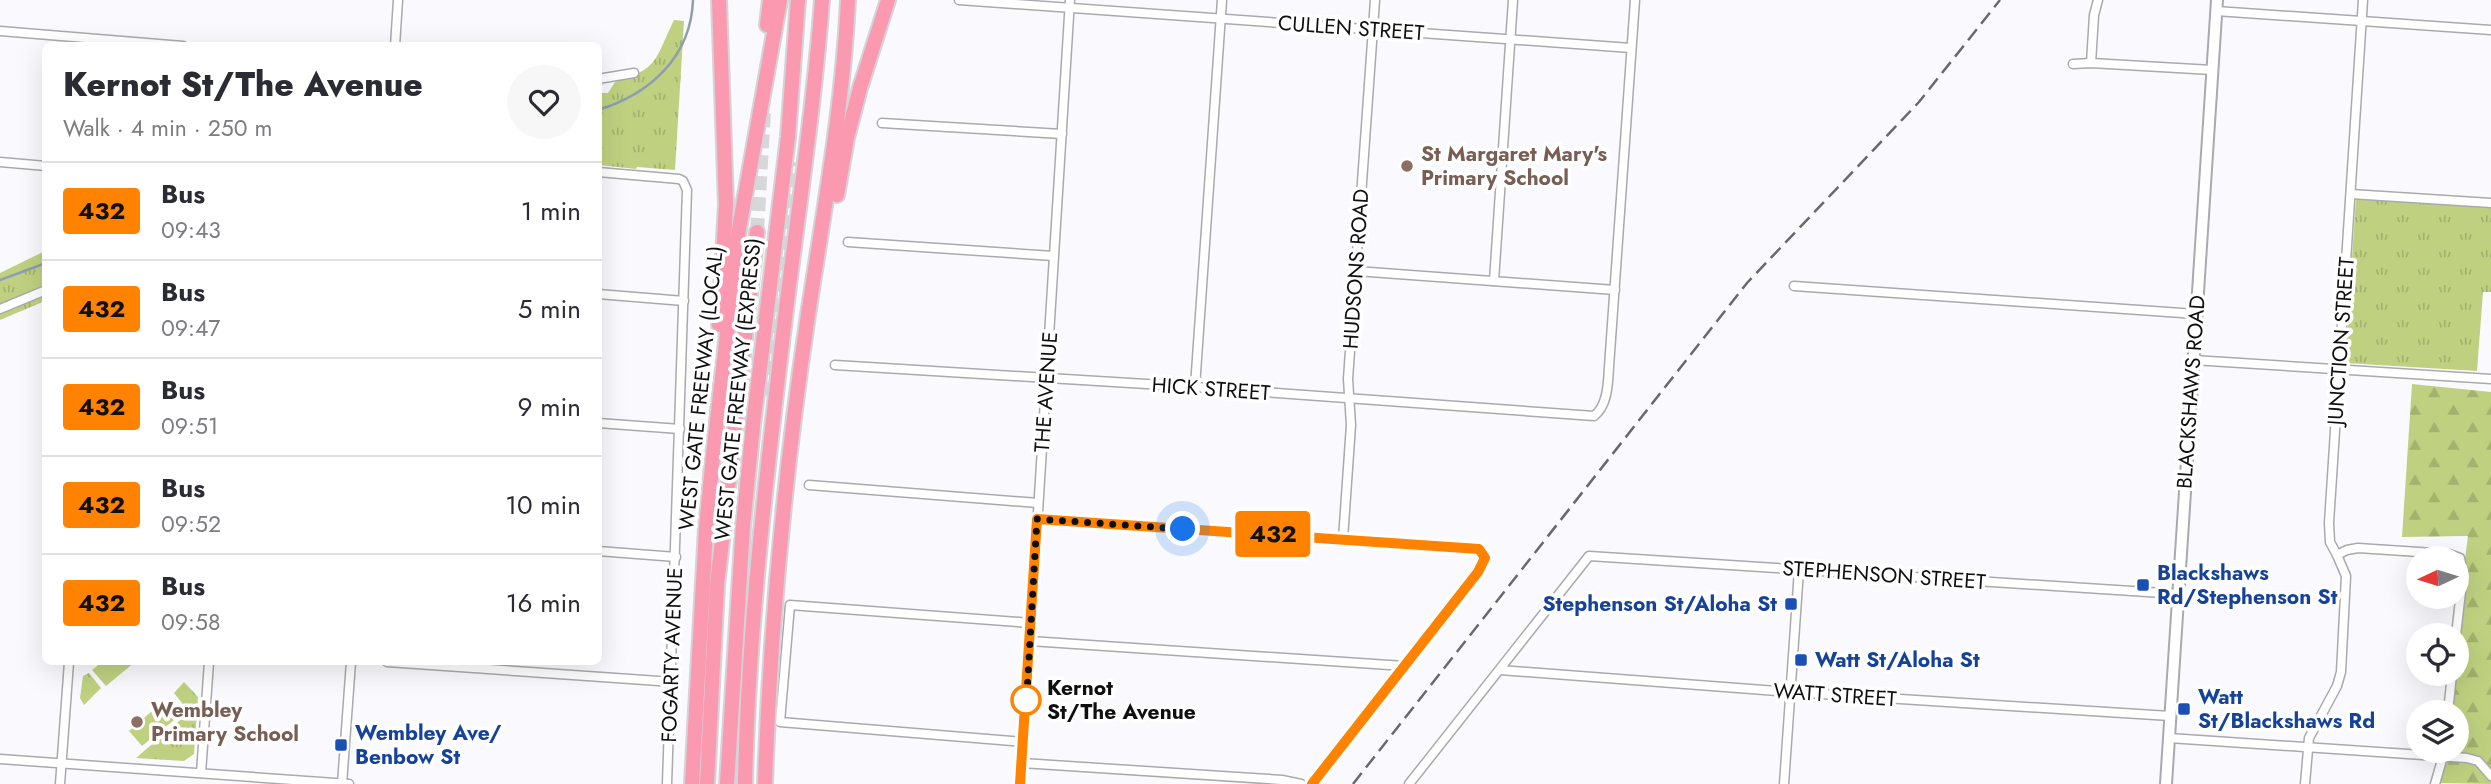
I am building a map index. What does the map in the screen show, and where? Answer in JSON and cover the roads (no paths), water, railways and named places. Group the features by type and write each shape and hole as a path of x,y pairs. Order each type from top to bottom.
{"highway":[{"path":"713,456 726,205 719,0"},
{"path":"752,159 770,0"},
{"name":"WEST GATE FREEWAY (LOCAL)","path":"692,784 706,528 713,456 739,229 780,0"},
{"name":"WEST GATE FREEWAY (EXPRESS)","path":"727,784 732,672 746,501 788,137 798,0"},
{"path":"745,784 753,632 768,466 814,92 822,0"},
{"path":"763,784 778,579 808,316 840,105 848,0"},
{"path":"797,411 847,138 888,0"},
{"path":"707,784 717,585 757,232"},
{"path":"753,632 760,702 763,784"}],"main road":[{"name":"BLACKSHAWS ROAD","path":"2166,784 2216,6"}],"street":[{"path":"395,42 398,0"},
{"name":"CULLEN STREET","path":"959,0 1070,4 1373,30 1631,48"},
{"path":"1195,387 1222,0"},
{"name":"HUDSONS ROAD","path":"1343,539 1351,425 1348,379 1375,0"},
{"path":"1494,281 1513,0"},
{"path":"1356,271 1615,290 1635,0"},
{"path":"2091,63 2098,0"},
{"name":"JUNCTION STREET","path":"2307,746 2341,672 2346,576 2330,542 2329,523 2363,0"},
{"name":"THE AVENUE","path":"1021,784 1070,4"},
{"path":"2216,6 2362,21 2491,30"},
{"path":"0,31 134,42"},
{"path":"2073,64 2212,70"},
{"path":"602,78 634,73"},
{"path":"882,123 1062,134"},
{"path":"0,162 42,166"},
{"name":"FOGARTY AVENUE","path":"602,172 679,179 684,181 687,190 673,682 667,784"},
{"path":"2351,194 2491,203"},
{"path":"848,242 1053,256"},
{"path":"1794,286 2196,314"},
{"name":"HICK STREET","path":"835,365 1195,387 1587,417 1598,414 1607,387 1615,290"},
{"path":"0,309 42,292"},
{"path":"602,295 684,301"},
{"path":"2193,360 2491,379"},
{"path":"602,423 680,429"},
{"path":"809,485 1038,503"},
{"path":"1037,519 1474,548 1483,554 1485,562 1478,572 1312,784"},
{"path":"2337,555 2358,548 2449,554 2460,558 2463,567 2457,623"},
{"path":"602,551 676,557"},
{"name":"STEPHENSON STREET","path":"1500,670 1589,556 2178,594"},
{"path":"1784,784 1799,570"},
{"path":"1023,742 780,722 790,605 1031,623"},
{"path":"1030,641 1404,666"},
{"path":"60,784 69,665"},
{"path":"201,773 209,665"},
{"path":"342,784 351,665"},
{"path":"430,665 673,682"},
{"path":"1409,784 1500,670"},
{"name":"WATT STREET","path":"1500,670 2170,716"},
{"path":"2169,738 2406,751"},
{"path":"2305,784 2307,746"},
{"path":"0,759 349,784"},
{"path":"2469,759 2478,761 2491,776"},
{"path":"1022,763 1282,780 1301,784"},
{"path":"2435,784 2441,763"}],"waterway":[{"path":"602,109 635,94 650,83 676,56 685,39 693,0"},
{"path":"0,280 42,264"}],"tunnel":[{"path":"757,232 764,111"},
{"path":"769,396 787,241 791,162"}],"railway":[{"path":"1353,784 1747,283 1919,102 2000,0"}],"place":[{"name":"St Margaret Mary's Primary School","path":"1407,166"},
{"name":"Blackshaws Rd/Stephenson St","path":"2143,585"},
{"name":"Stephenson St/Aloha St","path":"1791,604"},
{"name":"Watt St/Aloha St","path":"1801,660"},
{"name":"Kernot St/The Avenue","path":"1026,700"},
{"name":"Watt St/Blackshaws Rd","path":"2184,709"},
{"name":"Wembley Primary School","path":"137,722"},
{"name":"Wembley Ave/ Benbow St","path":"341,745"}]}
